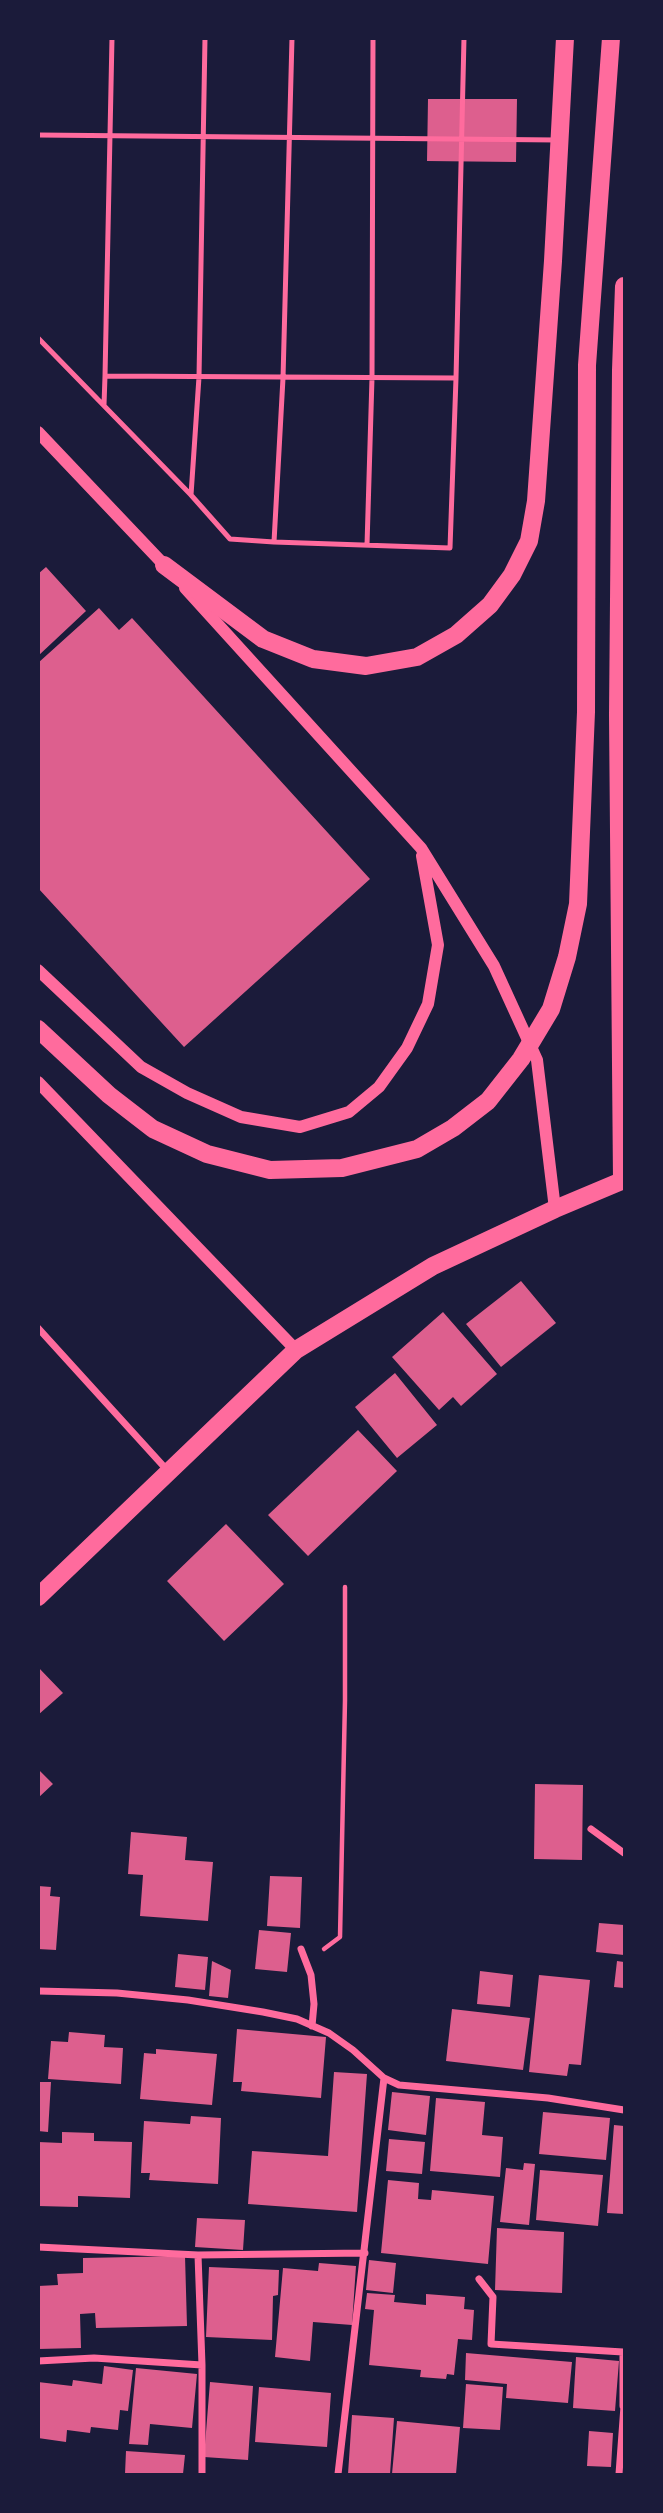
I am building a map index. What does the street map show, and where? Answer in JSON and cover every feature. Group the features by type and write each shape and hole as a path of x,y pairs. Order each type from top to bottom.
{"main road":[{"path":"164,565 263,639 313,659 352,665 366,666 417,657 456,635 490,606 512,575 529,541 536,501 565,38"},
{"path":"38,1029 109,1095 153,1129 207,1154 270,1170 342,1168 417,1149 453,1128 488,1101 521,1059 551,1009 567,957 578,904 586,712 587,365 611,38"},
{"path":"38,1597 296,1350 433,1266 624,1179 618,729 622,585 621,370 625,286"}],"street":[{"path":"38,432 164,565 421,848 494,966 537,1060 555,1209"},
{"path":"38,970 141,1067 187,1093 241,1116 300,1127 349,1112 379,1087 407,1048 428,1004 438,946 421,848"},
{"path":"38,1082 296,1350"},
{"path":"38,1328 169,1472"},
{"path":"591,1829 625,1853"},
{"path":"301,1949 312,1975 312,2026"},
{"path":"38,1991 117,1993 188,2000 263,2012 297,2020 329,2032 384,2078 399,2085 548,2098 625,2110"},
{"path":"338,2474 384,2078"},
{"path":"38,2247 198,2255 365,2253"},
{"path":"198,2255 202,2474"},
{"path":"479,2279 494,2297 491,2344 624,2352 624,2406 619,2474"},
{"path":"38,2361 94,2358 202,2365"}],"lane":[{"path":"104,405 112,38"},
{"path":"191,495 199,377 205,38"},
{"path":"274,542 283,378 292,38"},
{"path":"367,545 372,378 373,38"},
{"path":"38,338 191,495 230,539 450,548 464,38"},
{"path":"38,135 559,140"},
{"path":"105,376 456,378"}],"path":[{"path":"306,1961 340,1937 345,1587"}],"building":[{"path":"428,99 517,99 516,162 427,161"},
{"path":"46,567 86,611 38,656 38,574"},
{"path":"99,608 119,630 132,618 370,879 184,1047 38,888 38,663"},
{"path":"521,1281 556,1323 501,1367 466,1324"},
{"path":"443,1312 497,1374 461,1406 453,1397 439,1410 392,1357"},
{"path":"395,1373 437,1425 397,1458 355,1407"},
{"path":"358,1430 397,1471 308,1556 268,1515"},
{"path":"226,1524 284,1584 224,1641 167,1581"},
{"path":"38,1667 63,1693 38,1715"},
{"path":"38,1769 53,1784 38,1798"},
{"path":"535,1784 583,1785 582,1860 534,1859"},
{"path":"131,1832 187,1837 185,1860 213,1862 208,1921 140,1916 143,1875 128,1874"},
{"path":"270,1876 302,1877 300,1928 267,1926"},
{"path":"38,1886 51,1887 50,1896 60,1897 56,1950 38,1949"},
{"path":"599,1923 624,1925 624,1955 596,1952"},
{"path":"259,1930 291,1933 287,1972 255,1969"},
{"path":"178,1954 208,1957 205,1990 175,1987"},
{"path":"212,1961 231,1970 228,1998 209,1996"},
{"path":"617,1961 624,1962 624,1988 614,1987"},
{"path":"480,1971 513,1975 510,2007 477,2004"},
{"path":"539,1975 590,1980 581,2065 569,2064 567,2076 529,2072"},
{"path":"452,2009 530,2018 523,2070 446,2061"},
{"path":"237,2029 326,2037 321,2098 241,2091 242,2082 233,2082"},
{"path":"69,2032 105,2035 104,2047 123,2048 121,2084 48,2079 51,2041 68,2042"},
{"path":"156,2049 217,2054 212,2105 140,2099 144,2053 156,2054"},
{"path":"334,2072 367,2074 357,2212 248,2204 252,2151 328,2156"},
{"path":"38,2082 51,2082 48,2132 38,2131"},
{"path":"392,2092 430,2096 426,2135 388,2130"},
{"path":"436,2098 485,2102 482,2135 503,2137 500,2177 430,2171"},
{"path":"543,2112 610,2118 606,2160 539,2154"},
{"path":"191,2116 221,2118 218,2184 149,2180 150,2173 141,2173 144,2121 190,2124"},
{"path":"614,2125 624,2126 624,2214 607,2213"},
{"path":"62,2132 94,2133 94,2141 132,2142 130,2198 78,2196 78,2207 38,2206 38,2142 62,2143"},
{"path":"389,2139 425,2142 422,2174 386,2171"},
{"path":"524,2163 535,2164 529,2225 500,2222 506,2168 523,2170"},
{"path":"540,2170 603,2175 598,2226 536,2220"},
{"path":"388,2180 419,2183 418,2199 431,2200 432,2190 494,2196 488,2264 381,2253"},
{"path":"197,2218 245,2220 243,2250 195,2247"},
{"path":"497,2228 564,2232 562,2293 495,2290"},
{"path":"185,2256 187,2326 96,2328 95,2313 80,2314 81,2348 38,2349 38,2286 58,2285 57,2274 83,2273 83,2258"},
{"path":"369,2260 396,2263 393,2293 366,2290"},
{"path":"319,2263 356,2266 352,2325 313,2322 310,2361 275,2357 283,2268 318,2271"},
{"path":"209,2267 279,2270 278,2295 273,2296 272,2340 206,2337"},
{"path":"367,2293 395,2295 394,2302 426,2305 426,2294 465,2297 464,2309 474,2310 472,2340 458,2339 454,2375 447,2374 446,2379 420,2377 421,2370 369,2365 374,2310 365,2309"},
{"path":"466,2353 572,2362 568,2403 506,2398 507,2384 465,2380"},
{"path":"576,2357 619,2361 615,2411 573,2408"},
{"path":"104,2366 133,2370 128,2411 120,2410 118,2430 91,2427 90,2433 67,2430 66,2442 38,2438 38,2382 72,2386 73,2380 102,2384"},
{"path":"136,2368 197,2374 192,2428 150,2424 148,2445 129,2444"},
{"path":"210,2382 253,2386 248,2460 204,2457"},
{"path":"466,2384 503,2387 500,2430 463,2428"},
{"path":"259,2387 331,2393 327,2447 255,2442"},
{"path":"352,2415 394,2418 390,2474 348,2474"},
{"path":"397,2421 460,2427 456,2474 392,2474"},
{"path":"589,2431 613,2433 611,2467 587,2466"},
{"path":"126,2451 185,2455 183,2474 125,2474"}]}
